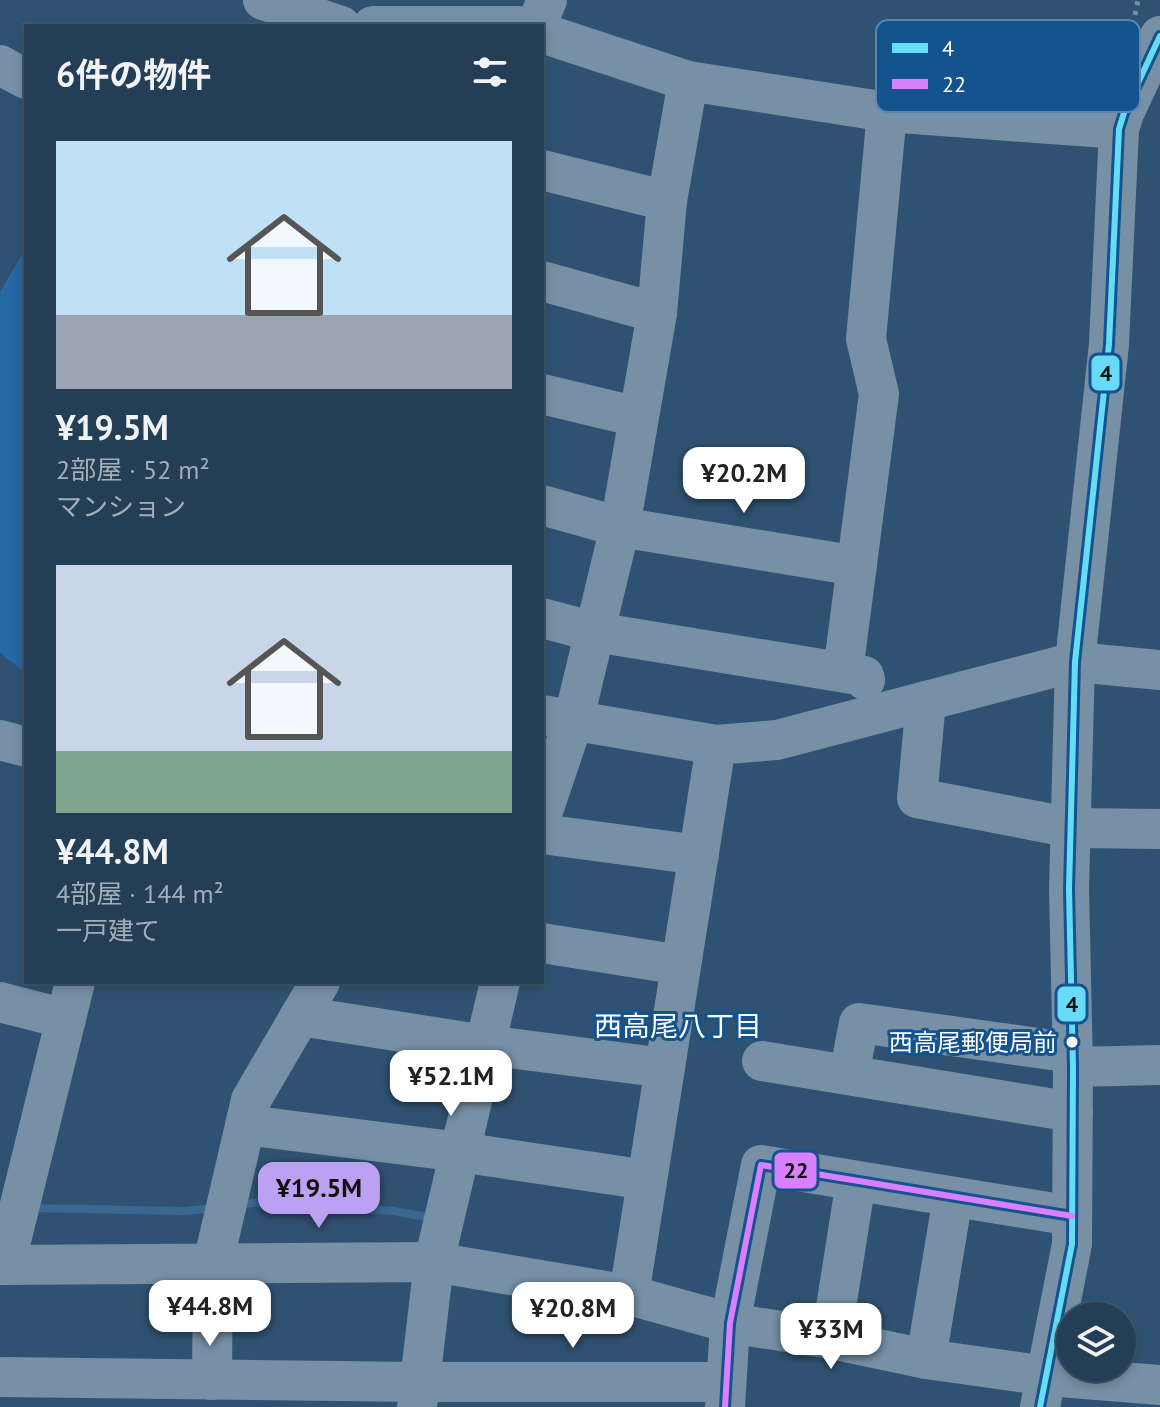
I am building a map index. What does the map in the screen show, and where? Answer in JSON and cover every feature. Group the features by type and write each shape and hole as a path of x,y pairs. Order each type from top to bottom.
{"street":[{"path":"263,0 335,24"},
{"path":"537,24 547,0"},
{"path":"544,34 688,81 876,110"},
{"path":"1140,101 1160,36"},
{"path":"0,65 24,78"},
{"path":"544,801 557,719 595,632 620,527 657,313 667,201 688,81"},
{"path":"843,672 879,394 866,339 887,112 1134,120 1075,662 1069,889 1073,1060 1072,1244 1044,1391"},
{"path":"544,170 667,201"},
{"path":"544,282 657,313"},
{"path":"544,394 638,417"},
{"path":"544,506 620,527 857,566"},
{"path":"544,619 595,632 864,676 876,715"},
{"path":"557,719 716,745 777,740 1075,662 1160,670"},
{"path":"926,701 917,798 1073,828 1160,829"},
{"path":"0,740 24,746"},
{"path":"629,1295 716,745"},
{"path":"544,834 699,855"},
{"path":"544,943 681,965"},
{"path":"418,1395 434,1262 500,984"},
{"path":"212,1380 213,1263 251,1100 310,999 485,1045 665,1068"},
{"path":"0,1002 70,1000 2,1265 434,1262 629,1295 730,1323 831,1339 926,1359 1044,1391 1160,1385"},
{"path":"849,1075 859,1023 1073,1060 1160,1065"},
{"path":"762,1061 1073,1112"},
{"path":"246,1125 647,1180"},
{"path":"0,1377 90,1393 212,1380 418,1395 725,1394 730,1323 761,1165 1072,1216"},
{"path":"831,1339 856,1181"},
{"path":"926,1359 953,1197"},
{"path":"0,1351 69,1356 83,1361 90,1373 90,1393"}],"shaded area":[{"path":"24,251 24,671 0,653 0,292"}],"waterway":[{"path":"237,1205 261,1202 393,1211 427,1217"},
{"path":"29,1208 185,1211 215,1208"}],"transit line":[{"name":"4","path":"1140,79 1160,36"},
{"name":"4","path":"1040,1407 1072,1244 1073,1067 1069,889 1075,662 1109,344 1119,129 1124,112"},
{"name":"22","path":"725,1407 730,1323 761,1165 1072,1216"}],"place":[{"name":"西高尾郵便局前","path":"1072,1042"}],"district":[{"name":"西高尾八丁目","path":"678,1026"}]}
